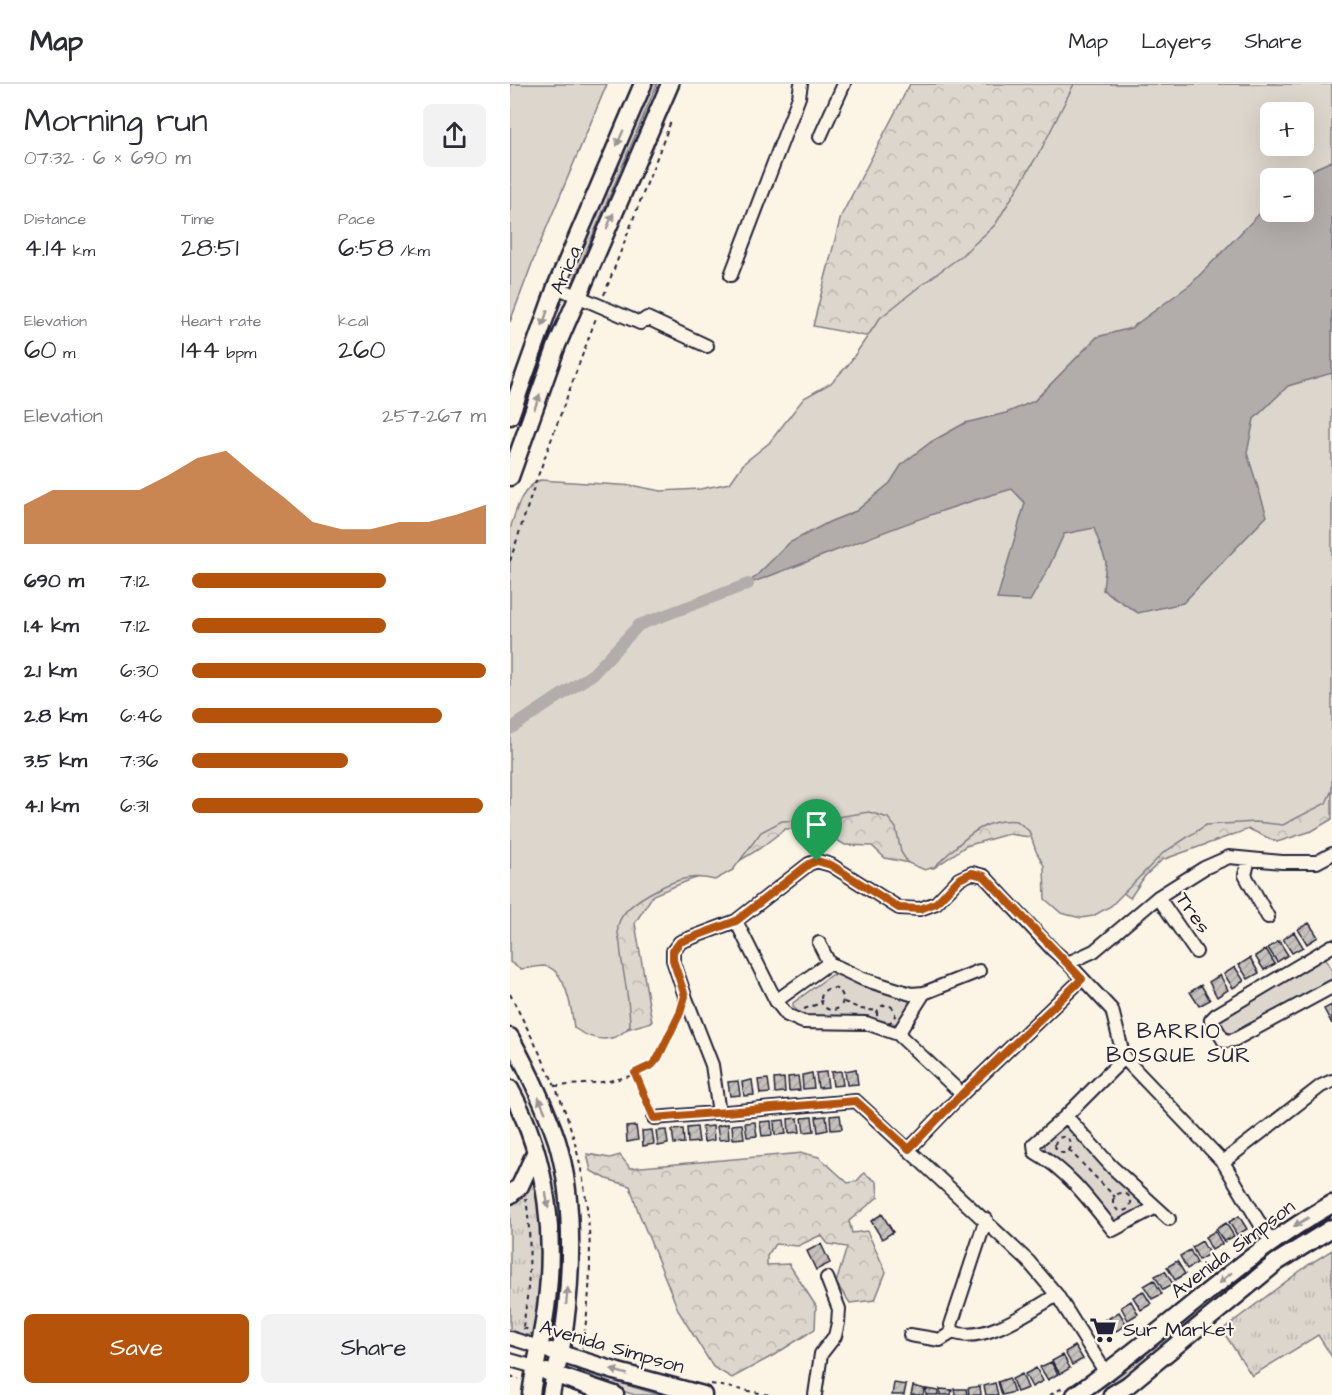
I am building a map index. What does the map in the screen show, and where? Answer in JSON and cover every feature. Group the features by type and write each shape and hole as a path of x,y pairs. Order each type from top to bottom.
{"main road":[{"name":"Arica","path":"510,416 556,287 643,84"},
{"name":"Arica","path":"510,477 557,345 670,84"},
{"path":"510,1037 557,1143 568,1197 569,1272 560,1354 551,1395"},
{"path":"510,1089 519,1105 536,1151 550,1217 547,1300 531,1395"},
{"path":"515,1190 536,1151"},
{"name":"Avenida Simpson","path":"1075,1395 1271,1242 1332,1204"},
{"name":"Avenida Simpson","path":"1112,1395 1287,1255 1332,1228"},
{"path":"1271,1242 1279,1254 1287,1255"},
{"name":"Avenida Simpson","path":"539,1347 703,1395"},
{"name":"Avenida Simpson","path":"535,1368 615,1395"},
{"path":"1100,1395 1108,1388 1106,1373"}],"street":[{"path":"731,275 799,97 801,84"},
{"path":"820,137 844,84"},
{"path":"556,287 640,323 647,318 707,345"},
{"path":"1068,963 1094,951 1158,897 1204,868 1229,856 1317,862 1332,854"},
{"path":"1249,859 1245,875 1268,917"},
{"path":"719,1113 712,1065 673,960 673,951 680,942 736,921 809,864 817,861 831,865 899,908 920,909 936,903 959,879 972,873 984,876 1112,1010 1124,1058 1223,1162 1271,1242"},
{"name":"Tres","path":"1158,897 1196,952"},
{"path":"736,921 776,1001 786,1015 803,1022 866,1023 898,1034 962,1094"},
{"path":"819,943 829,963 863,979 911,994 924,993 979,971"},
{"path":"1331,950 1211,1020 1224,1041 1234,1040 1332,987"},
{"path":"776,1001 829,963"},
{"path":"909,1149 962,1094 1082,979"},
{"path":"898,1034 924,993"},
{"path":"1124,1058 1066,1116 1034,1144 1035,1152 1051,1161 1082,1190 1113,1230 1156,1207"},
{"path":"1223,1162 1321,1086 1332,1081"},
{"path":"654,1118 856,1101 986,1219 1028,1261 1057,1295 1106,1373"},
{"path":"1066,1116 1112,1167 1169,1219"},
{"path":"953,1332 951,1325 986,1219"},
{"path":"815,1395 821,1354 835,1336 838,1323 839,1309 827,1278"},
{"path":"910,1335 940,1340 953,1332 967,1335 978,1334 995,1329 1057,1295"},
{"name":"Avenida Simpson","path":"515,1340 539,1347"},
{"name":"Avenida Simpson","path":"513,1361 535,1368"}],"path":[{"path":"510,561 559,418 674,111"},
{"path":"844,1002 840,1008 833,1011 826,1009 822,1003 822,995 830,988 840,991 844,1002 861,1009 878,1011 884,1006 889,1006 894,1010 894,1018 884,1023 878,1017 878,1011"},
{"path":"555,1086 599,1082 635,1073 652,1065 663,1050 685,996"},
{"path":"802,1010 822,1003"},
{"path":"635,1073 654,1118"},
{"path":"1063,1138 1068,1139 1071,1145 1069,1150 1065,1153 1060,1152 1056,1148 1057,1141 1063,1138"},
{"path":"1069,1150 1115,1197"},
{"path":"515,1190 525,1191 530,1227 527,1302 515,1340"},
{"path":"1120,1194 1128,1196 1130,1201 1127,1209 1122,1211 1114,1207 1115,1197 1120,1194"},
{"path":"513,1361 513,1377"}],"green space":[{"path":"510,84 607,84 536,253 510,322"},
{"path":"649,84 657,84 573,282 569,283 567,281"},
{"path":"910,84 1274,84 881,339 813,326 841,216"},
{"path":"1074,84 1332,84 1332,790 1326,803 1283,825 1256,822 1206,825 1163,853 1111,906 1093,916 1081,918 1061,913 1045,899 1044,866 1029,831 1017,821 992,823 981,828 962,841 934,867 925,870 908,863 901,852 896,828 888,818 869,812 818,820 782,821 761,832 733,870 715,880 686,878 672,883 646,895 628,909 620,920 618,930 630,1026 617,1036 603,1039 581,1032 574,1028 572,1011 563,982 558,974 544,966 520,969 510,962 510,529 520,500 533,484 540,480 635,486 661,491 700,489 730,483 744,463 769,443 804,398 831,383 848,365 880,318 960,257 995,225 1042,148"},
{"path":"1332,744 1332,819 1312,831 1277,842 1249,829 1162,860 1145,876 1130,898 1053,840 1008,834 966,846 934,868 885,858 872,846 845,845 817,828 785,829 759,849 726,869 653,895 635,923 652,1022 620,1031 616,902 686,822"},
{"path":"1325,957 1332,970 1332,979 1233,1035 1226,1034 1218,1022 1221,1016"},
{"path":"842,974 872,990 913,999 914,1005 896,1024 868,1017 809,1016 793,1007 793,1003 831,975"},
{"path":"1062,1123 1067,1124 1142,1200 1143,1205 1140,1211 1120,1222 1114,1221 1078,1177 1045,1153 1045,1141"},
{"path":"803,1153 819,1157 848,1183 857,1181 864,1173 877,1182 878,1197 849,1221 852,1233 867,1231 886,1272 875,1300 850,1303 836,1283 847,1247 828,1244 821,1235 798,1246 775,1244 767,1256 767,1265 789,1264 816,1306 815,1329 732,1378 713,1367 679,1312 630,1186 591,1171 587,1154 610,1158 620,1155 630,1168"},
{"path":"535,1172 544,1221 542,1267 534,1332 527,1336 510,1331 510,1199"},
{"path":"1332,1250 1332,1357 1318,1335 1252,1376 1222,1330 1308,1265"},
{"path":"1270,1253 1273,1256 1113,1387 1114,1375"},
{"path":"579,1371 660,1395 635,1395 578,1377"}],"shaded area":[{"path":"1332,161 1332,373 1288,386 1254,419 1247,453 1267,516 1183,603 1138,613 1103,590 1106,562 1094,528 1064,534 1030,601 997,599 1025,503 1012,489 912,522 748,584 789,543 856,511 890,483 902,464 931,442 965,423 1006,413 1034,401 1097,337 1131,328 1191,284 1260,213 1260,222 1314,222 1314,169"}],"building":[{"path":"1309,923 1318,937 1307,944 1298,929"},
{"path":"1294,932 1303,947 1292,953 1283,939"},
{"path":"1279,941 1288,955 1277,962 1268,948"},
{"path":"1266,949 1275,964 1264,970 1255,956"},
{"path":"1250,958 1259,973 1248,979 1239,965"},
{"path":"1235,967 1244,981 1233,988 1224,974"},
{"path":"1220,975 1228,990 1217,997 1209,982"},
{"path":"1201,985 1210,1000 1199,1006 1190,992"},
{"path":"1332,1005 1332,1024 1324,1009"},
{"path":"856,1069 858,1084 847,1085 845,1071"},
{"path":"841,1071 843,1085 833,1086 831,1072"},
{"path":"826,1072 828,1087 818,1088 816,1073"},
{"path":"812,1073 814,1088 803,1089 802,1075"},
{"path":"798,1076 800,1090 789,1091 788,1077"},
{"path":"784,1078 785,1092 775,1093 774,1079"},
{"path":"768,1079 770,1093 760,1094 758,1080"},
{"path":"752,1080 754,1095 744,1096 742,1082"},
{"path":"738,1081 740,1095 730,1096 728,1082"},
{"path":"840,1115 842,1129 831,1130 830,1116"},
{"path":"826,1116 828,1130 818,1132 816,1117"},
{"path":"812,1117 814,1131 804,1132 802,1118"},
{"path":"798,1118 800,1132 789,1133 788,1119"},
{"path":"784,1120 786,1134 775,1135 774,1121"},
{"path":"771,1121 772,1135 762,1136 760,1122"},
{"path":"755,1122 757,1136 747,1137 745,1123"},
{"path":"728,1124 729,1139 719,1140 717,1126"},
{"path":"742,1124 744,1138 733,1139 732,1125"},
{"path":"636,1126 638,1140 627,1142 626,1127"},
{"path":"713,1126 714,1140 704,1142 702,1127"},
{"path":"697,1127 699,1142 688,1143 687,1128"},
{"path":"683,1129 684,1143 674,1144 672,1130"},
{"path":"652,1130 654,1144 643,1146 642,1131"},
{"path":"666,1130 668,1144 658,1146 656,1131"},
{"path":"882,1214 893,1232 882,1239 871,1221"},
{"path":"1239,1216 1247,1229 1237,1235 1229,1222"},
{"path":"1226,1223 1234,1236 1224,1242 1216,1229"},
{"path":"1215,1231 1222,1244 1212,1250 1205,1237"},
{"path":"1202,1241 1209,1254 1199,1260 1192,1247"},
{"path":"821,1244 830,1263 816,1270 807,1251"},
{"path":"1190,1250 1197,1263 1187,1269 1180,1256"},
{"path":"1177,1261 1185,1274 1175,1280 1167,1267"},
{"path":"1165,1271 1173,1284 1163,1290 1155,1276"},
{"path":"1154,1280 1162,1294 1152,1299 1144,1286"},
{"path":"1143,1291 1151,1304 1141,1310 1133,1297"},
{"path":"1131,1301 1138,1314 1128,1320 1121,1307"},
{"path":"1119,1312 1127,1325 1116,1331 1109,1318"},
{"name":"Sur Market","path":"1106,1319 1114,1333 1101,1341 1092,1327"},
{"path":"1075,1346 1083,1359 1072,1365 1065,1352"},
{"path":"1063,1355 1070,1368 1060,1374 1052,1361"},
{"path":"1051,1362 1058,1374 1048,1380 1040,1367"},
{"path":"1036,1368 1043,1381 1032,1387 1025,1374"},
{"path":"1022,1374 1028,1388 1017,1392 1012,1379"},
{"path":"1009,1378 1014,1392 1002,1395 998,1382"},
{"path":"894,1383 906,1385 904,1395 892,1395"},
{"path":"995,1383 998,1395 986,1395 984,1386"},
{"path":"913,1386 925,1389 923,1395 911,1395"},
{"path":"980,1386 981,1395 969,1395 968,1388"},
{"path":"926,1389 938,1391 938,1395 926,1395"},
{"path":"940,1389 952,1390 951,1395 940,1395"},
{"path":"954,1389 966,1389 967,1395 955,1395"}],"waterway":[{"path":"510,729 593,674 639,625 748,584"}],"place":[{"name":"Sur Market","path":"1103,1330"}],"district":[{"name":"BARRIO BOSQUE SUR","path":"1179,1043"}],"route":[{"path":"817,861 831,865 899,908 920,909 936,903 959,879 972,873 984,876 1082,979 962,1094 909,1149 856,1101 654,1118 635,1073 652,1065 658,1058 680,1013 685,996 673,960 673,951 680,942 736,921 809,864 817,861"}]}
